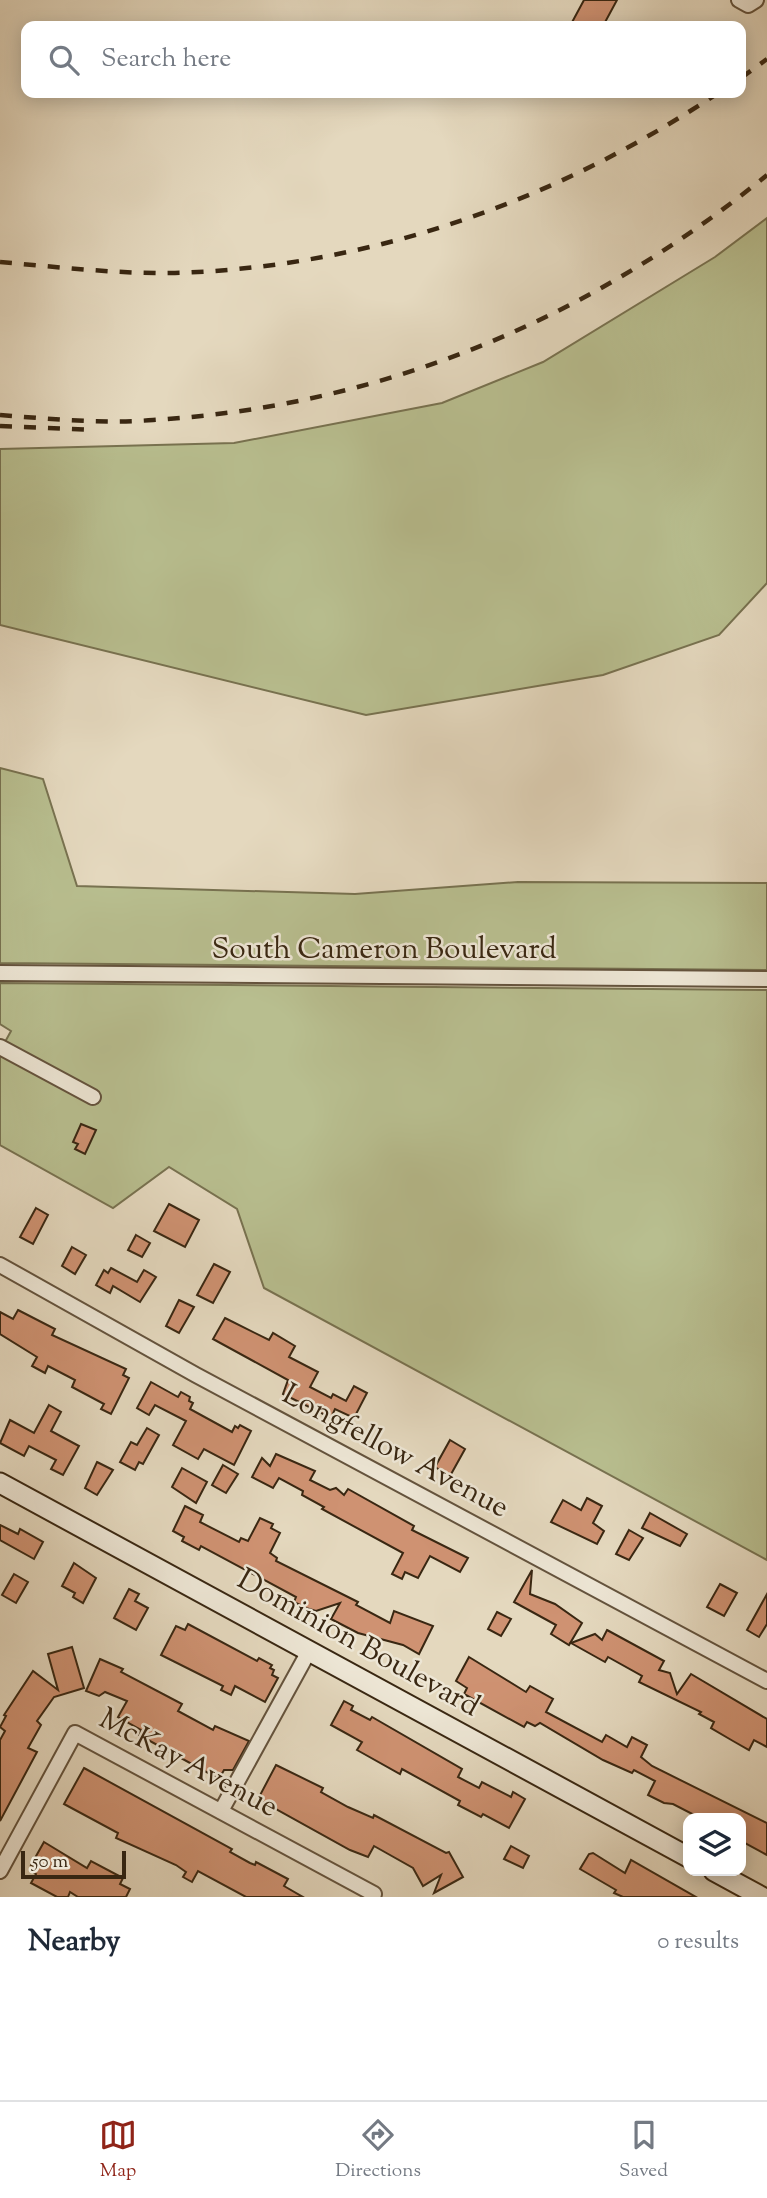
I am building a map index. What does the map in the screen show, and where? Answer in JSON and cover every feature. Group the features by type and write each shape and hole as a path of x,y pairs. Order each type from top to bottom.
{"street":[{"name":"South Cameron Boulevard","path":"0,973 767,979"},
{"path":"0,1047 93,1097"},
{"name":"Longfellow Avenue","path":"0,1265 196,1375 767,1681"},
{"name":"Dominion Boulevard","path":"0,1483 683,1854"},
{"path":"221,1811 309,1651"},
{"name":"McKay Avenue","path":"0,1871 75,1733 374,1894 373,1897"},
{"path":"723,1876 762,1897"}],"green space":[{"path":"767,218 767,583 719,635 603,675 366,715 0,625 0,449 234,443 442,403 543,362 715,257"},
{"path":"0,768 43,779 77,886 355,894 518,882 767,883 767,970 0,963"},
{"path":"0,983 767,990 767,1560 264,1288 237,1209 169,1167 113,1208 0,1145 0,1051 11,1031 0,1024"}],"building":[{"path":"584,0 617,0 606,21 573,21"},
{"path":"81,1124 96,1130 85,1154 75,1149 78,1144 73,1142"},
{"path":"169,1204 199,1220 185,1247 154,1231"},
{"path":"36,1208 48,1215 33,1244 20,1237"},
{"path":"136,1235 150,1243 142,1257 128,1250"},
{"path":"72,1247 86,1255 75,1274 62,1266"},
{"path":"214,1264 230,1272 213,1303 197,1295"},
{"path":"111,1268 137,1282 144,1270 156,1277 140,1302 113,1286 110,1293 96,1285 104,1270 108,1273"},
{"path":"179,1300 194,1307 179,1333 166,1326"},
{"path":"18,1310 55,1329 52,1335 126,1369 123,1375 129,1378 111,1414 101,1409 104,1404 72,1387 75,1380 48,1366 45,1373 32,1366 37,1357 0,1334 0,1312 13,1319"},
{"path":"225,1318 269,1340 273,1333 295,1346 289,1357 318,1372 310,1387 331,1398 333,1394 346,1401 354,1386 367,1393 354,1418 335,1409 331,1418 283,1394 288,1380 213,1339"},
{"path":"151,1382 178,1397 181,1392 190,1397 189,1401 193,1403 190,1409 232,1432 235,1426 238,1428 240,1425 251,1431 234,1465 204,1449 198,1459 173,1445 186,1421 155,1405 149,1415 137,1408"},
{"path":"49,1405 61,1412 51,1431 79,1446 63,1475 51,1469 56,1460 29,1446 24,1456 0,1443 10,1420 34,1433"},
{"path":"147,1428 159,1435 143,1464 139,1462 135,1470 120,1462 131,1442 137,1445"},
{"path":"450,1440 465,1449 450,1476 435,1467"},
{"path":"276,1454 315,1471 310,1480 330,1490 336,1488 344,1495 348,1489 414,1526 412,1530 468,1558 460,1572 430,1556 418,1578 405,1572 402,1579 392,1574 403,1553 322,1509 324,1507 302,1495 303,1491 279,1478 273,1488 252,1477 262,1458 270,1466"},
{"path":"97,1462 113,1470 97,1495 85,1488"},
{"path":"223,1465 238,1474 226,1493 212,1485"},
{"path":"182,1468 207,1482 196,1503 172,1487"},
{"path":"587,1498 602,1506 593,1523 604,1531 597,1544 551,1522 563,1500 581,1510"},
{"path":"185,1506 203,1515 200,1522 239,1542 241,1538 248,1541 260,1518 273,1524 271,1528 280,1533 270,1553 277,1558 276,1561 358,1602 356,1605 390,1623 394,1611 433,1626 419,1654 403,1645 358,1633 331,1619 340,1603 316,1611 306,1608 294,1602 296,1597 201,1546 199,1550 182,1541 184,1537 173,1531"},
{"path":"650,1513 687,1534 680,1546 642,1528"},
{"path":"0,1525 18,1534 20,1529 43,1542 34,1559 0,1540"},
{"path":"629,1530 643,1538 629,1560 616,1554"},
{"path":"74,1563 96,1578 83,1603 73,1597 75,1593 62,1586"},
{"path":"532,1570 530,1594 555,1604 582,1623 569,1645 551,1634 556,1625 514,1602"},
{"path":"14,1574 28,1582 16,1603 2,1595"},
{"path":"720,1584 737,1593 724,1616 707,1607"},
{"path":"129,1589 139,1594 135,1601 148,1608 136,1630 114,1618"},
{"path":"767,1594 767,1624 759,1637 747,1630"},
{"path":"497,1612 511,1619 501,1636 488,1629"},
{"path":"188,1624 257,1661 259,1658 272,1665 272,1675 278,1678 265,1702 235,1686 231,1695 221,1690 223,1686 161,1655 176,1626 185,1630"},
{"path":"607,1630 664,1661 659,1670 670,1673 677,1694 691,1674 767,1719 767,1747 754,1740 749,1750 711,1728 714,1722 699,1714 701,1712 639,1682 642,1676 608,1657 605,1662 571,1643 595,1634 602,1640"},
{"path":"72,1647 84,1688 54,1697 37,1721 41,1725 28,1748 37,1752 0,1821 0,1740 5,1731 0,1727 6,1716 4,1715 33,1671 58,1690 48,1654"},
{"path":"469,1657 526,1692 530,1686 553,1699 546,1712 602,1742 606,1735 627,1747 632,1737 647,1745 641,1757 652,1766 767,1823 767,1855 746,1844 746,1813 690,1813 673,1804 664,1803 648,1795 655,1781 634,1770 632,1773 603,1760 540,1723 535,1726 527,1722 524,1727 464,1694 467,1688 456,1681"},
{"path":"100,1659 123,1669 121,1672 182,1704 178,1711 213,1730 215,1726 249,1741 233,1770 224,1770 219,1779 139,1735 141,1730 118,1717 127,1701 105,1692 99,1696 86,1691"},
{"path":"344,1701 353,1706 351,1710 370,1720 372,1717 462,1769 458,1777 479,1788 482,1782 511,1797 513,1792 525,1799 509,1828 458,1805 460,1801 402,1769 400,1774 357,1750 362,1742 331,1725"},
{"path":"276,1765 323,1788 321,1792 348,1807 373,1818 374,1815 446,1853 449,1852 463,1877 434,1893 441,1875 423,1886 413,1868 374,1846 368,1857 350,1850 258,1799"},
{"path":"84,1768 232,1849 230,1852 250,1863 255,1865 256,1862 288,1879 284,1886 303,1897 246,1897 198,1871 192,1882 183,1877 186,1872 176,1865 116,1838 118,1833 64,1804"},
{"path":"44,1842 87,1868 91,1861 123,1878 120,1884 130,1889 126,1897 78,1897 70,1892 68,1897 57,1897 31,1883 36,1874 33,1872 35,1867 31,1865"},
{"path":"511,1846 529,1856 523,1868 504,1859"},
{"path":"593,1853 625,1873 631,1860 696,1897 623,1897 580,1869 589,1854"}],"railway":[{"path":"746,74 767,59"},
{"path":"0,262 109,271 175,273 248,268 320,258 390,242 527,196 592,166 710,98"},
{"path":"0,415 96,421 153,420 238,411 321,396 402,374 480,346 556,312 629,272 699,226 767,175"},
{"path":"0,426 93,430"}]}
